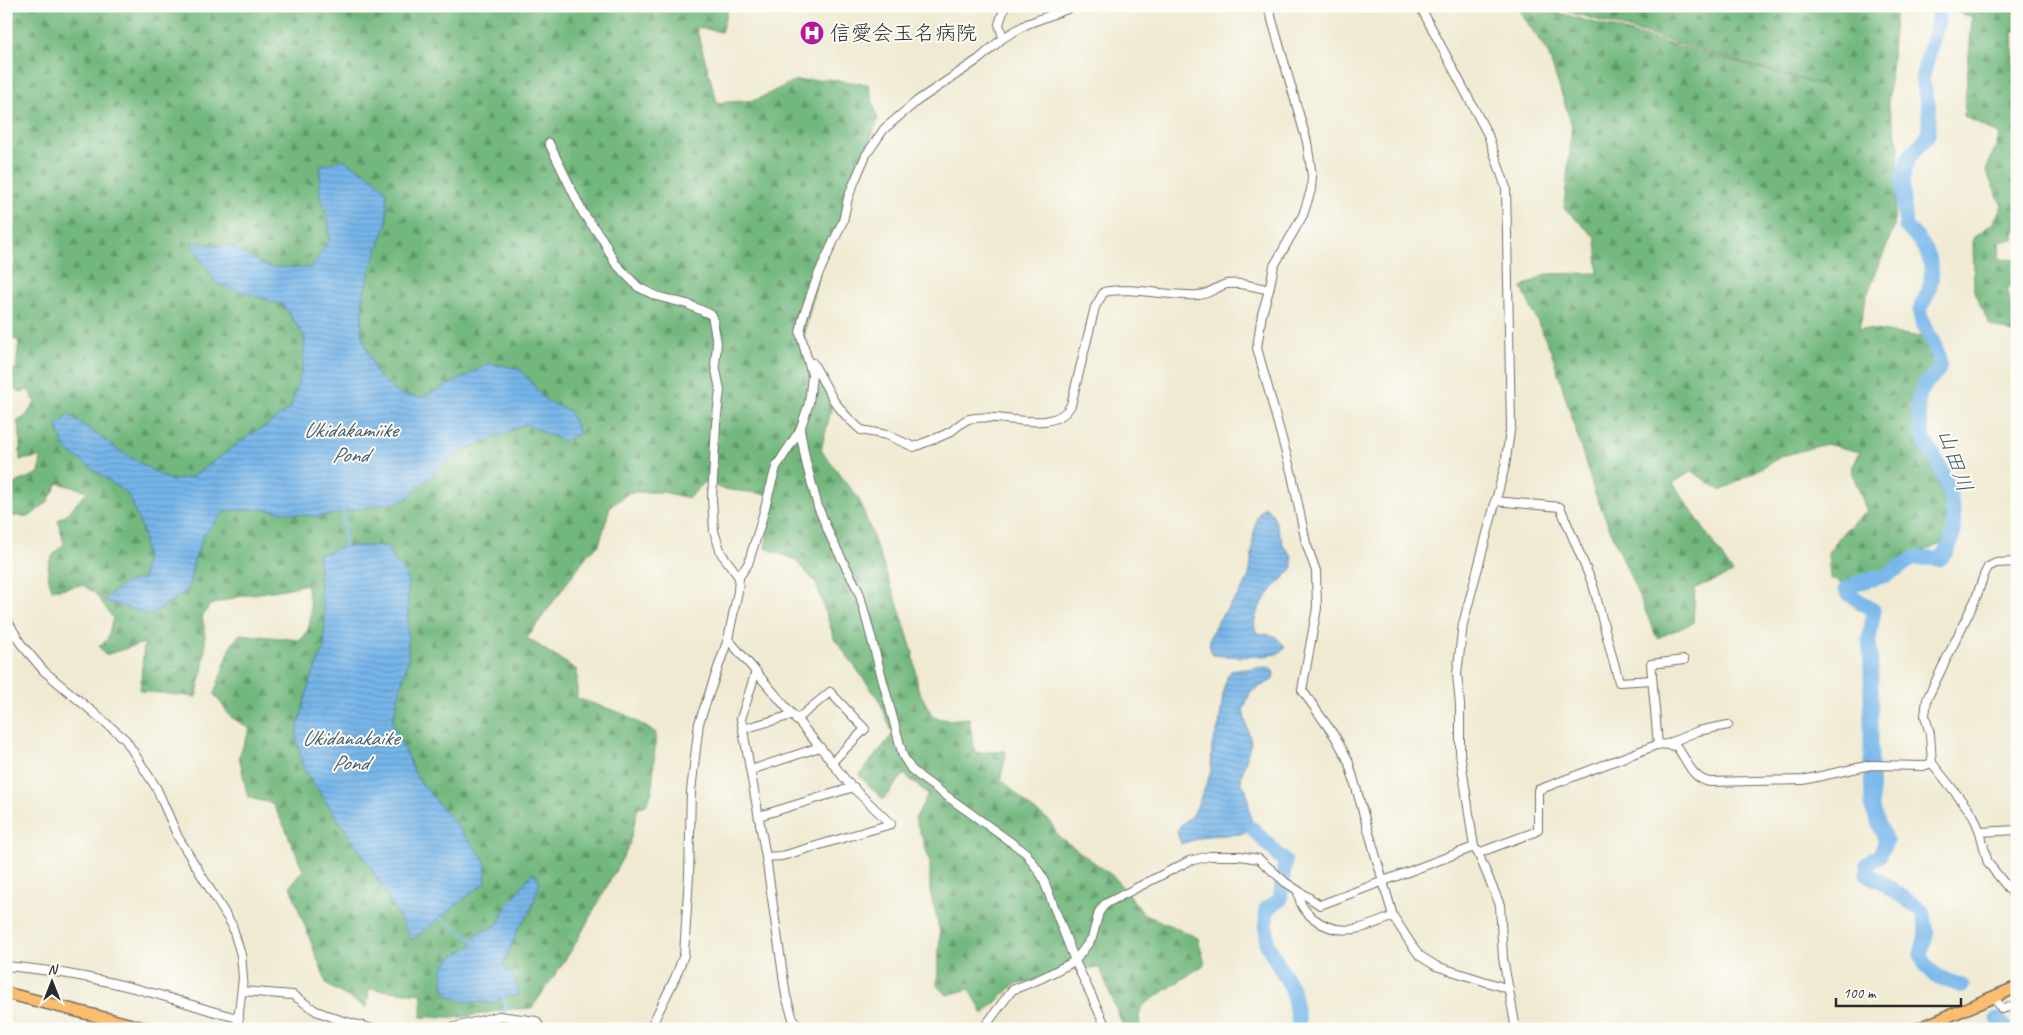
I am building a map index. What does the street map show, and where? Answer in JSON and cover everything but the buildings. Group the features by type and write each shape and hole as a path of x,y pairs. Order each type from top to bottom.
{"highway":[{"path":"1918,1029 2017,987"},
{"path":"6,993 148,1029"}],"street":[{"path":"1002,38 999,24 1005,6"},
{"path":"650,1029 684,956 689,875 691,791 699,723 728,638 738,591 739,577 748,564 776,467 800,430 809,403 812,375 800,333 803,317 818,275 843,220 848,198 866,155 884,129 917,101 979,59 1002,38 1027,24 1075,6"},
{"path":"1268,6 1307,142 1312,176 1311,190 1303,215 1274,266 1262,314 1257,348 1292,475 1306,544 1316,571 1317,608 1302,690 1336,738 1348,760 1393,916 1420,956 1436,966 1508,989"},
{"path":"1420,6 1488,135 1506,188 1512,424 1505,466 1463,624 1457,674 1460,704 1460,753 1476,850 1500,905 1501,940 1516,1029"},
{"path":"549,143 583,213 603,240 615,263 626,275 638,287 656,296 687,304 712,315 717,343 715,365 720,390 716,424 712,500 714,531 721,553 739,577"},
{"path":"804,346 822,381 847,417 861,430 887,435 914,447 951,432 959,423 970,419 994,416 1019,421 1049,421 1066,414 1076,388 1095,307 1104,292 1199,295 1211,292 1226,284 1243,284 1269,290"},
{"path":"800,430 806,462 818,506 832,540 859,592 903,756 911,769 923,779 1026,853 1042,876 1075,961 1107,1029"},
{"path":"1495,501 1560,507 1593,584 1619,682 1652,680"},
{"path":"2017,562 1996,563 1988,567 1976,598 1927,699 1925,716 1930,734 1932,763 1973,814 1988,863 2017,899"},
{"path":"6,618 21,644 44,671 125,739 157,789 178,837 232,925 241,955 243,978 236,1029"},
{"path":"728,638 848,783 891,824 782,856 766,857"},
{"path":"1658,745 1651,664 1684,660"},
{"path":"756,671 741,719 766,857 786,996 793,1019 799,1029"},
{"path":"743,729 794,718 830,692 865,729 832,762"},
{"path":"983,1029 1012,990 1042,978 1075,961 1092,938 1101,907 1188,861 1210,856 1240,856 1260,859 1298,892 1320,905 1383,881 1535,832 1538,830 1538,790 1658,745 1667,744 1698,730 1728,725"},
{"path":"1667,744 1676,746 1694,775 1702,781 1710,782 1803,780 1874,765 1923,766 1932,763"},
{"path":"751,770 820,747"},
{"path":"759,816 854,787"},
{"path":"1980,832 2017,830"},
{"path":"1298,892 1300,904 1311,917 1325,927 1337,930 1367,928 1393,916"},
{"path":"6,966 68,973 176,1000 209,1012 239,1018"},
{"path":"242,991 293,995 316,1011 374,1029"},
{"path":"1994,997 2002,1009 2017,1005"},
{"path":"447,1029 499,1016 536,1021 541,1029"}],"green space":[{"path":"6,6 729,6 721,32 696,27 717,103 756,100 794,81 827,79 868,84 878,120 818,275 804,337 832,406 821,450 859,499 898,605 913,653 918,689 933,717 948,720 969,718 975,753 1006,751 1001,779 1032,809 1050,821 1058,836 1114,877 1144,914 1198,938 1205,964 1142,1006 1139,1017 1140,1029 1124,1029 1100,968 1070,969 1042,980 1014,985 983,1014 970,989 947,995 937,986 940,933 930,890 930,863 915,819 928,794 904,774 883,800 859,775 893,734 879,700 834,638 816,583 794,559 765,548 774,495 723,489 705,482 689,498 663,492 630,492 610,507 599,545 587,555 527,638 577,670 577,698 624,714 656,733 652,791 646,805 638,808 629,845 573,948 532,1008 504,1010 463,1017 421,1017 422,994 369,989 367,1008 327,985 290,886 303,870 272,803 248,798 239,756 250,729 231,717 214,694 232,644 240,634 300,640 305,635 310,621 306,584 241,596 210,605 202,617 205,647 203,667 196,697 140,691 144,643 105,655 99,646 107,640 113,618 95,593 83,585 52,590 48,575 50,560 64,544 58,520 67,514 88,491 58,483 47,503 30,516 6,516 6,487 39,473 41,457 20,460 20,430 17,422 26,416 35,402 28,390 22,392 11,389 9,381 10,372 16,369 19,341 6,336 6,271 15,263 12,245 6,244"},
{"path":"1516,6 1534,6 1827,87 1549,6 1896,6 1888,104 1899,147 1894,228 1867,295 1859,328 1922,337 1940,366 1916,391 1915,425 1945,500 1949,528 1945,543 1912,555 1887,568 1842,584 1830,578 1828,553 1844,531 1867,511 1851,470 1860,452 1826,444 1782,456 1721,491 1692,471 1673,483 1733,573 1695,588 1693,623 1657,638 1595,494 1553,356 1522,288 1546,274 1598,273 1596,238 1564,208 1572,126 1548,53"},
{"path":"1934,6 2017,6 2017,31 2013,31 2014,70 2017,74 2017,227 2013,239 2000,242 1999,259 2017,260 2017,287 2007,288 2017,335 1989,324 1974,292 1973,238 1993,223 2002,206 1986,171 2000,135 1964,116 1972,17"}],"water":[{"name":"Ukidakamiike Pond","path":"344,160 373,177 387,192 387,223 363,295 361,332 376,374 397,393 420,398 457,381 489,363 520,369 546,401 569,411 579,433 564,441 525,424 456,454 405,500 318,517 262,509 225,511 203,536 194,561 188,590 150,615 103,600 127,582 143,579 146,557 143,532 129,495 65,449 57,426 69,415 123,453 171,481 192,477 291,407 302,369 305,337 283,305 216,283 191,242 232,247 268,267 311,268 329,240 329,221 319,191 321,165"},
{"path":"1265,506 1273,515 1284,546 1292,556 1292,569 1279,582 1259,608 1255,625 1257,633 1275,636 1284,645 1284,649 1276,654 1259,656 1213,655 1210,637 1220,618 1246,583 1251,564 1256,521"},
{"name":"Ukidanakaike Pond","path":"345,546 388,546 392,559 401,567 408,580 408,659 392,722 417,778 485,860 486,882 412,940 370,866 303,768 296,735 310,681 324,649 325,614 321,599 318,555"},
{"path":"1271,668 1274,673 1273,680 1250,693 1243,711 1251,742 1241,778 1242,784 1246,789 1253,829 1240,834 1206,836 1181,844 1177,832 1180,826 1194,813 1211,771 1212,745 1219,726 1224,687 1228,675 1232,670"},
{"path":"532,873 537,876 540,882 530,913 518,929 503,965 515,979 519,995 505,996 493,1003 460,1001 448,995 444,989 442,970 449,959 471,946 481,930 487,930 498,924 504,910"}],"waterway":[{"name":"山田川","path":"1939,6 1938,21 1922,79 1929,108 1929,131 1927,137 1909,157 1902,181 1906,227 1924,247 1930,263 1931,280 1920,314 1923,324 1936,348 1939,368 1923,388 1918,410 1924,440 1943,473 1951,499 1953,512 1952,538 1947,550 1940,559 1914,558 1887,575 1854,584 1846,589 1849,594 1874,611 1869,639 1871,666 1872,808 1886,841 1880,855 1867,864 1867,874 1882,882 1922,911 1927,931 1921,954 1926,966 1936,976 1962,986"},
{"path":"343,510 345,549"},
{"path":"1253,829 1285,862 1280,900 1266,909 1267,944 1292,989 1300,1029"},
{"path":"439,917 476,942"},
{"path":"502,1029 505,1006 503,994"},
{"name":"山田川","path":"1997,1019 2007,1029"}],"place":[{"name":"信愛会玉名病院","path":"812,33"}]}
